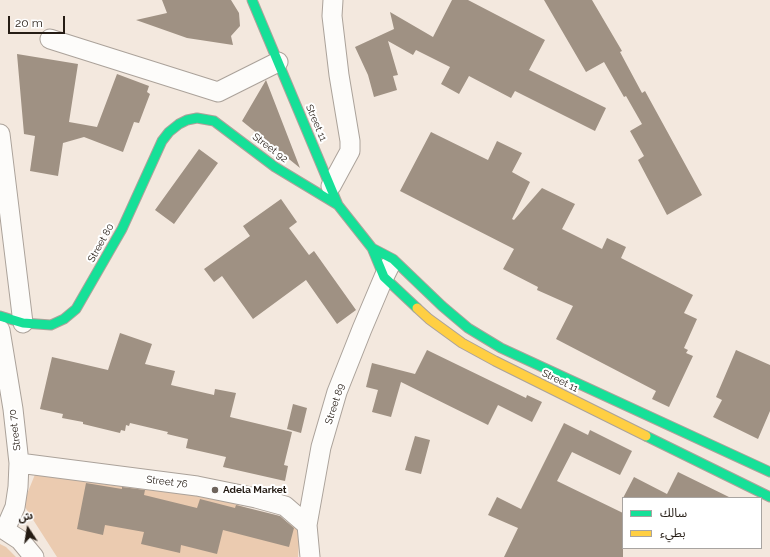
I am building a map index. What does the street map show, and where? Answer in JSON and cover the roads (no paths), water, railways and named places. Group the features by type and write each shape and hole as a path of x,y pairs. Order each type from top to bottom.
{"street":[{"name":"Street 11","path":"252,0 338,205 372,248 384,277 429,320 462,343 495,361 770,497"},
{"path":"331,186 350,151 350,141 332,16 333,0"},
{"path":"50,39 218,92 278,62"},
{"name":"Street 92","path":"187,120 197,118 214,121 275,167 338,205"},
{"name":"Street 80","path":"0,316 23,323 51,325 64,319 76,309 122,229 162,141 169,132 187,120"},
{"path":"0,134 23,323"},
{"name":"Street 11","path":"372,248 393,259 442,306 468,328 500,348 770,472"},
{"name":"Street 89","path":"310,557 307,525 321,447 338,392 362,329 393,259"},
{"name":"Street 70","path":"0,330 3,369 13,410 19,463 18,487 14,507 3,529"},
{"path":"495,361 500,348"},
{"name":"Street 76","path":"19,463 197,486 256,498 285,506 307,525"},
{"path":"3,529 20,540 34,557"}],"place":[{"name":"Adela Market","path":"215,490"}]}
